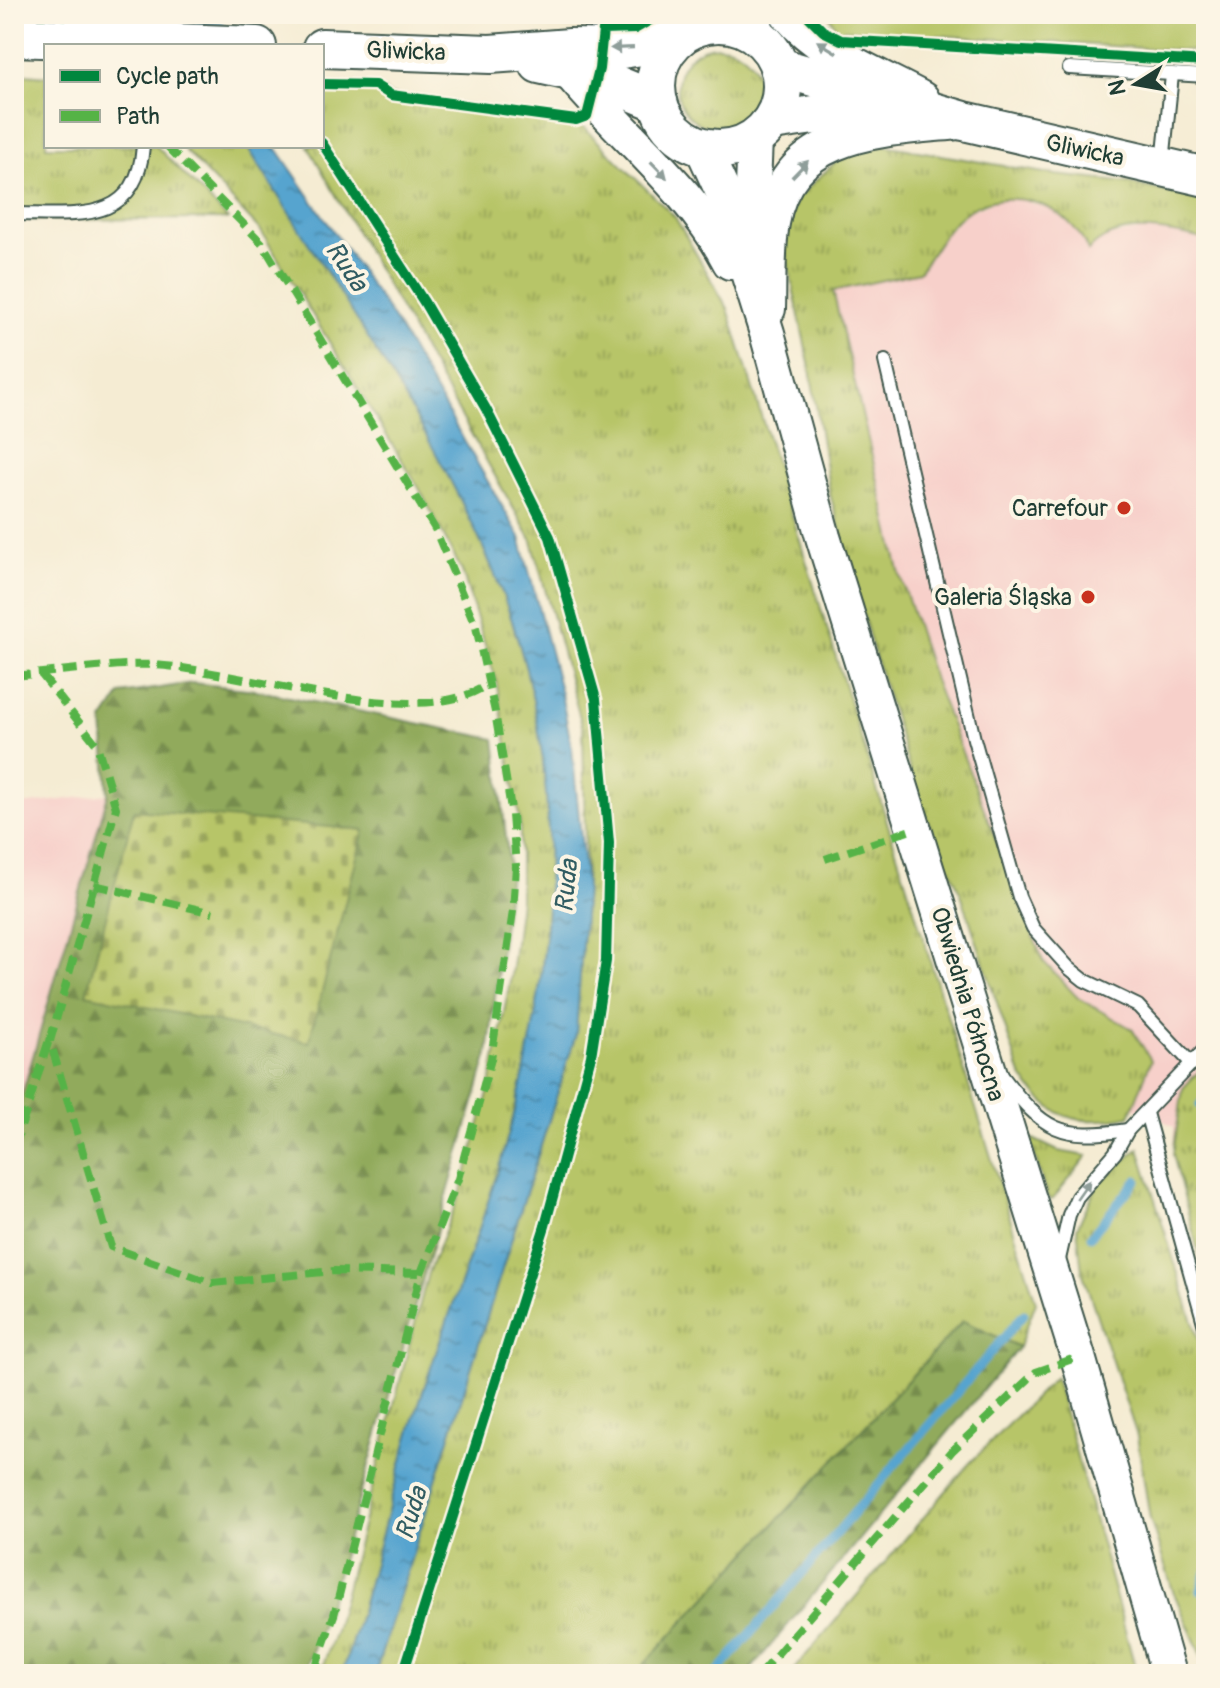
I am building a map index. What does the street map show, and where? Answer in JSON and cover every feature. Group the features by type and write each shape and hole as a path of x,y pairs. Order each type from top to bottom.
{"main road":[{"path":"788,14 809,37 833,52 964,121"},
{"path":"726,23 763,39 781,100 763,129 734,147 702,147 671,128 658,102 658,68 692,27 726,23"},
{"name":"Gliwicka","path":"324,48 490,54 570,48 622,49 692,27"},
{"path":"14,37 129,44"},
{"name":"Gliwicka","path":"763,39 964,121"},
{"name":"Gliwicka","path":"490,54 567,69 624,86 658,102"},
{"path":"567,69 714,231 767,333"},
{"name":"Gliwicka","path":"763,129 854,112 964,121 1206,177"},
{"path":"767,333 771,224 782,192 795,173 822,149 845,137 964,121"},
{"name":"Obwiednia Północna","path":"763,129 753,187 767,333"},
{"name":"Obwiednia Północna","path":"702,147 722,190 767,333 823,537 1055,1282 1169,1674"}],"lane":[{"path":"1069,68 1206,76"},
{"path":"1163,167 1172,75"},
{"path":"14,214 83,213 113,207 132,184 142,148"},
{"path":"885,361 974,739 1019,897 1033,928 1069,968 1084,980 1124,996 1138,1006 1192,1064"},
{"path":"1055,1282 1069,1215 1077,1197 1115,1153 1128,1130 1206,1048"},
{"path":"982,1049 1026,1107 1049,1127 1081,1135 1128,1130"},
{"path":"1146,1113 1203,1306 1206,1330"}],"shaded area":[{"path":"1019,199 1062,213 1081,234 1098,238 1157,228 1206,240 1206,1279 1173,1154 1174,1127 1149,1112 1053,1089 900,575 833,291 919,272 944,235 967,212 997,200"},
{"path":"108,794 14,1126 14,806"}],"green space":[{"path":"828,14 1206,14 1206,52 837,29"},
{"path":"718,46 734,49 747,58 756,71 759,87 756,103 747,116 734,125 718,128 702,125 689,116 680,103 677,87 680,71 689,58 702,49"},
{"path":"14,73 44,76 44,148 158,148 228,219 14,220"},
{"path":"324,85 375,85 391,95 576,120 675,217 728,309 1036,1302 1019,1347 963,1321 635,1674 375,1674 576,1034 586,887 583,729 532,541 309,148 324,148"},
{"path":"884,145 1056,175 1129,183 1206,201 1206,240 1160,231 1128,231 1099,241 1088,251 1079,234 1050,209 1033,202 995,200 977,206 954,222 919,272 833,291 900,575 934,680 1043,961 1078,998 1132,1029 1151,1060 1130,1116 1095,1121 1067,1116 1043,1102 1021,1075 960,891 921,806 830,494 810,368 783,240 797,198 842,156"},
{"path":"183,148 248,148 407,402 465,508 490,563 516,635 535,708 545,783 548,858 545,934 536,1010 522,1084 492,1190 413,1422 342,1674 320,1674 335,1631 428,1273 462,1189 490,1086 511,976 520,900 520,822 496,680 462,571 419,488 261,231"},
{"path":"193,683 255,690 495,739 510,873 488,1054 326,1613 304,1674 14,1674 14,1123 108,794 103,721 121,694"},
{"path":"134,810 364,830 309,1042 86,994"},
{"path":"1206,1064 1206,1262 1199,1255 1173,1154 1183,1088"},
{"path":"1033,1139 1058,1151 1087,1156 1052,1200 1047,1197 1031,1143"},
{"path":"1139,1148 1206,1364 1206,1667 1173,1591 1150,1519 1137,1436 1082,1271 1077,1228 1097,1185"},
{"path":"963,1321 1019,1347 747,1674 635,1674"},
{"path":"1055,1377 1137,1674 790,1674 969,1464"}],"water":[{"path":"248,148 276,148 393,318 520,537 572,748 586,887 576,1034 375,1674 342,1674 413,1422 481,1223 522,1084 536,1010 545,934 548,858 545,783 535,708 516,635 490,563 465,508 376,350"}],"waterway":[{"name":"Ruda","path":"188,14 206,44"},
{"path":"1200,1105 1206,1097"},
{"path":"1091,1236 1137,1180"},
{"path":"716,1674 1024,1314"},
{"path":"1201,1591 1206,1573"}],"marked path":[{"path":"36,14 73,17 74,14"},
{"path":"169,148 262,243 435,529 476,627 495,712 512,815 516,866 513,911 491,1059 458,1179 421,1273 334,1615 313,1674"},
{"path":"14,676 154,665 328,695 420,703 459,697 489,683"},
{"path":"41,674 97,745 116,808 50,1041 111,1247 212,1283 333,1271 421,1273"},
{"path":"825,859 914,829"},
{"path":"94,885 213,913"},
{"path":"14,1149 49,1040"},
{"path":"760,1674 953,1450 1036,1372 1078,1357"}],"cycle path":[{"path":"324,84 375,85 391,95 576,120 587,116 599,69 603,30 635,29 661,14"},
{"path":"806,14 823,31 841,40 1206,62"},
{"path":"324,146 424,302 486,409 550,537 596,699 609,843 606,961 591,1056 545,1226 403,1674"}],"place":[{"name":"Carrefour","path":"1124,508"},
{"name":"Galeria Śląska","path":"1088,597"}]}
